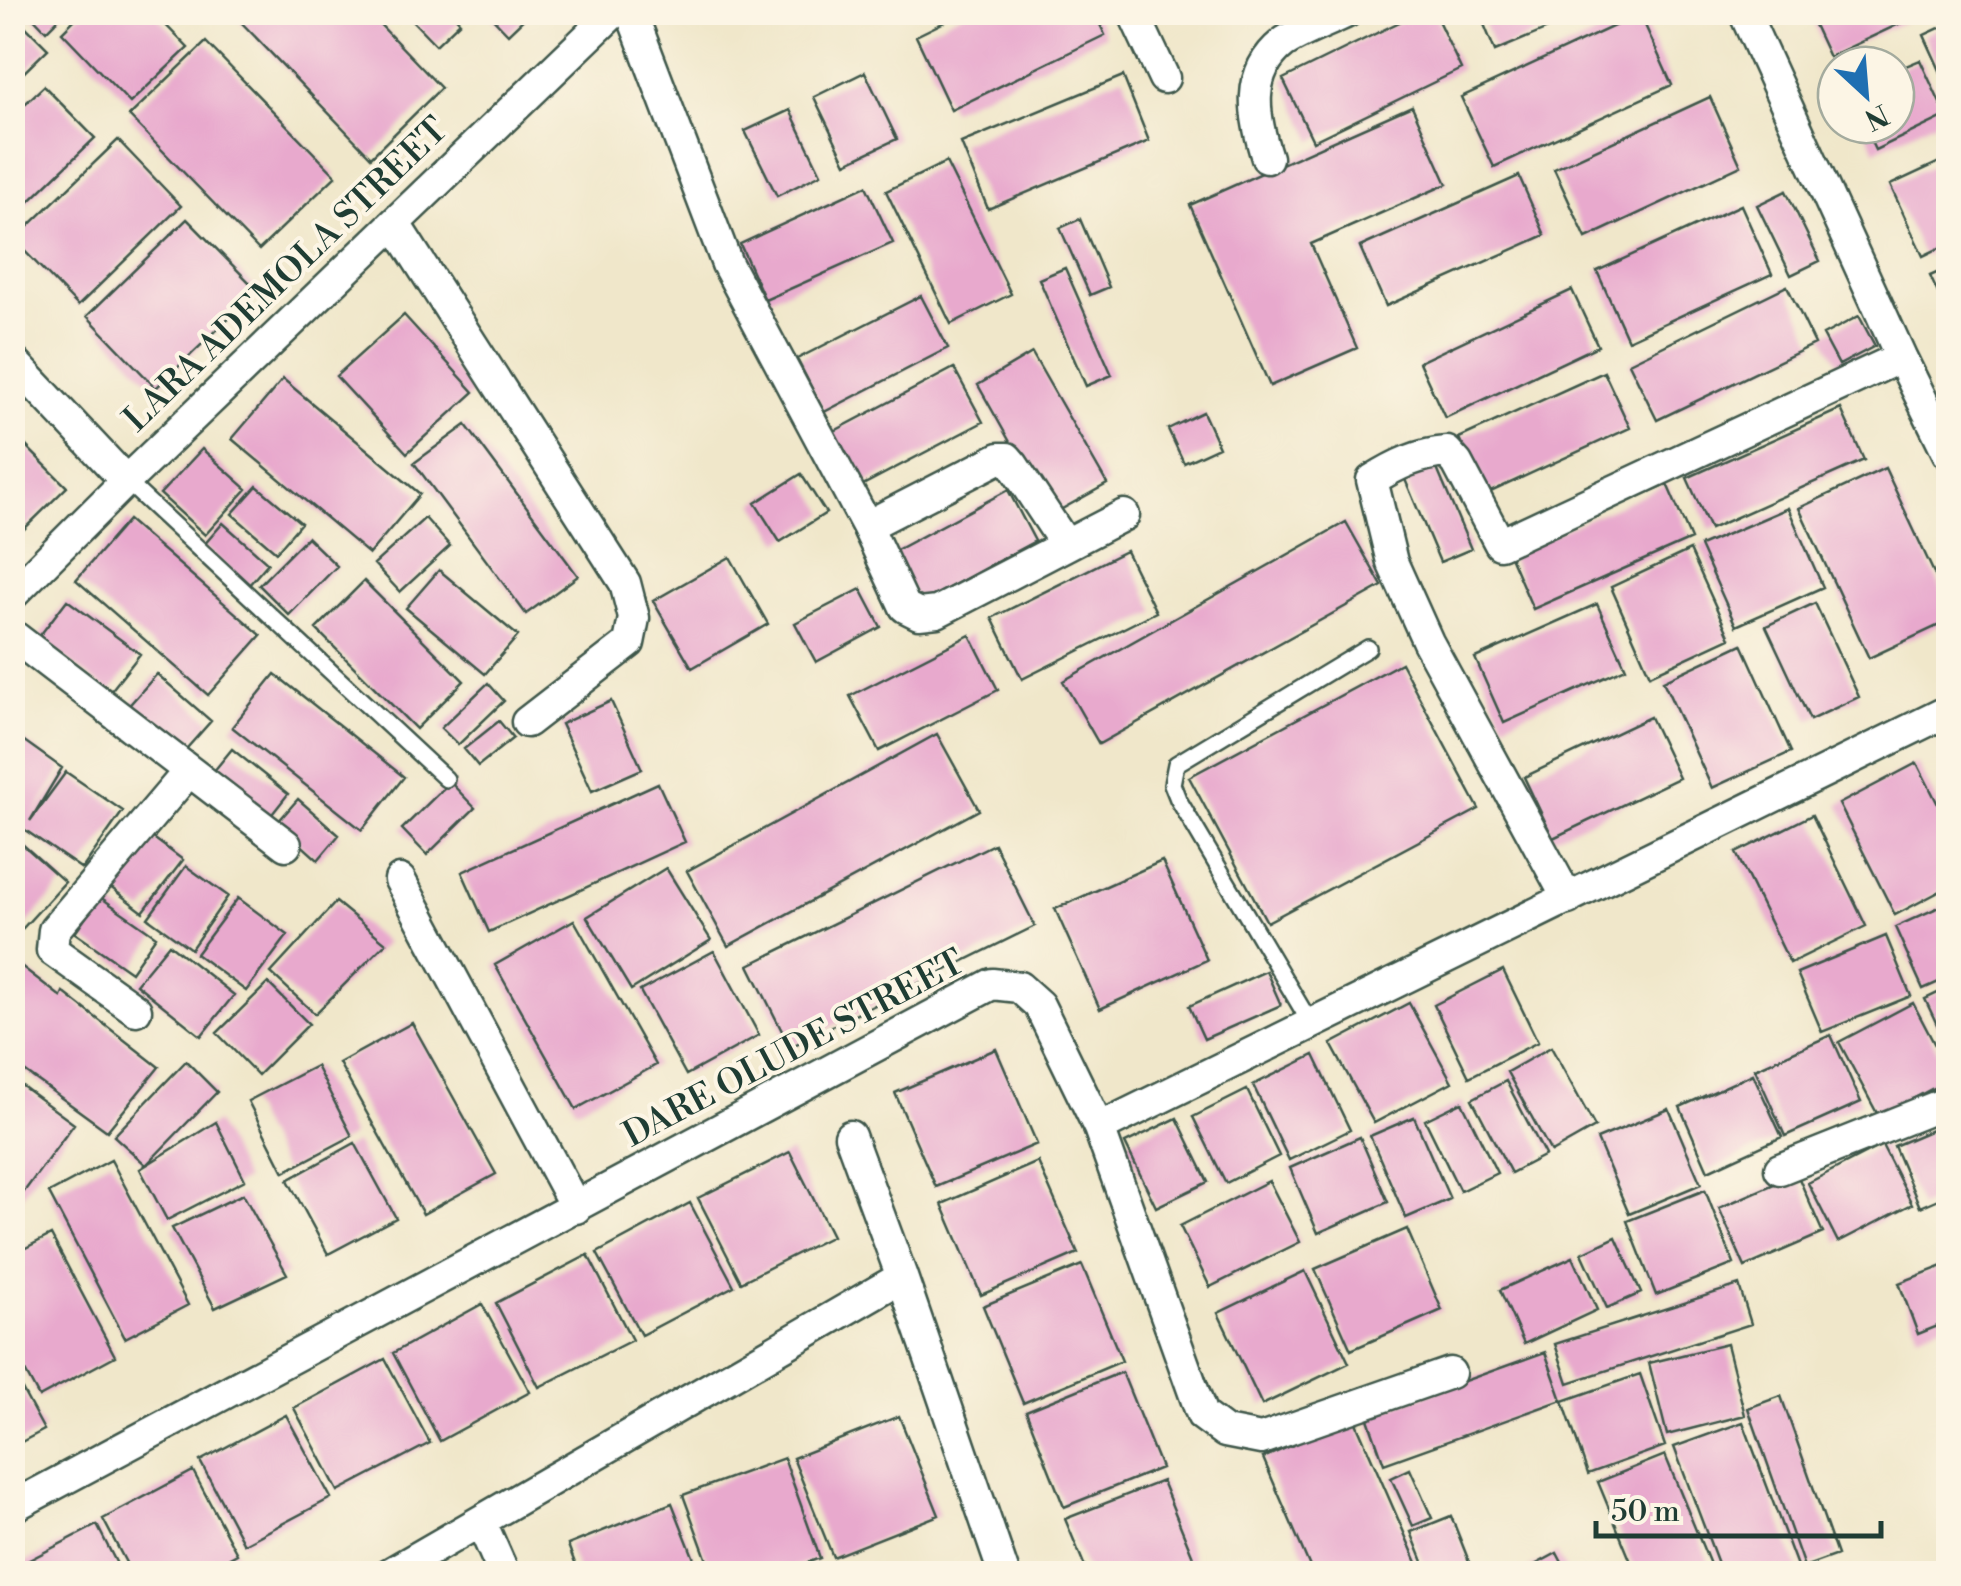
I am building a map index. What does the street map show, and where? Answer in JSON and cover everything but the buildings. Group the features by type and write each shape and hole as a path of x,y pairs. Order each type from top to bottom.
{"street":[{"name":"LARA ADEMOLA STREET","path":"12,595 614,12"},
{"path":"630,12 727,264 866,526 904,607 920,614 937,612 1124,515"},
{"path":"1132,12 1164,78"},
{"path":"1744,12 1948,453"},
{"path":"1267,158 1257,126 1255,93 1260,69 1284,42 1340,14"},
{"path":"395,224 625,583 630,600 634,618 629,643 527,722"},
{"path":"1568,899 1428,642 1392,562 1372,480 1408,460 1447,452 1457,463 1500,544 1901,357"},
{"path":"12,360 126,481"},
{"path":"866,526 999,458 1007,458 1066,544"},
{"path":"12,634 286,845"},
{"path":"1099,1128 1948,711"},
{"path":"136,1010 52,950 54,930 189,771"},
{"path":"400,880 576,1208"},
{"name":"DARE OLUDE STREET","path":"12,1507 992,984 1019,987 1039,1005 1099,1128 1202,1415 1226,1432 1261,1438 1450,1373"},
{"path":"1780,1168 1948,1102"},
{"path":"850,1136 1004,1574"},
{"path":"389,1574 902,1277"},
{"path":"481,1522 504,1574"}],"lane":[{"path":"126,481 446,780"},
{"path":"1311,1024 1172,784 1176,764 1368,648"}]}
